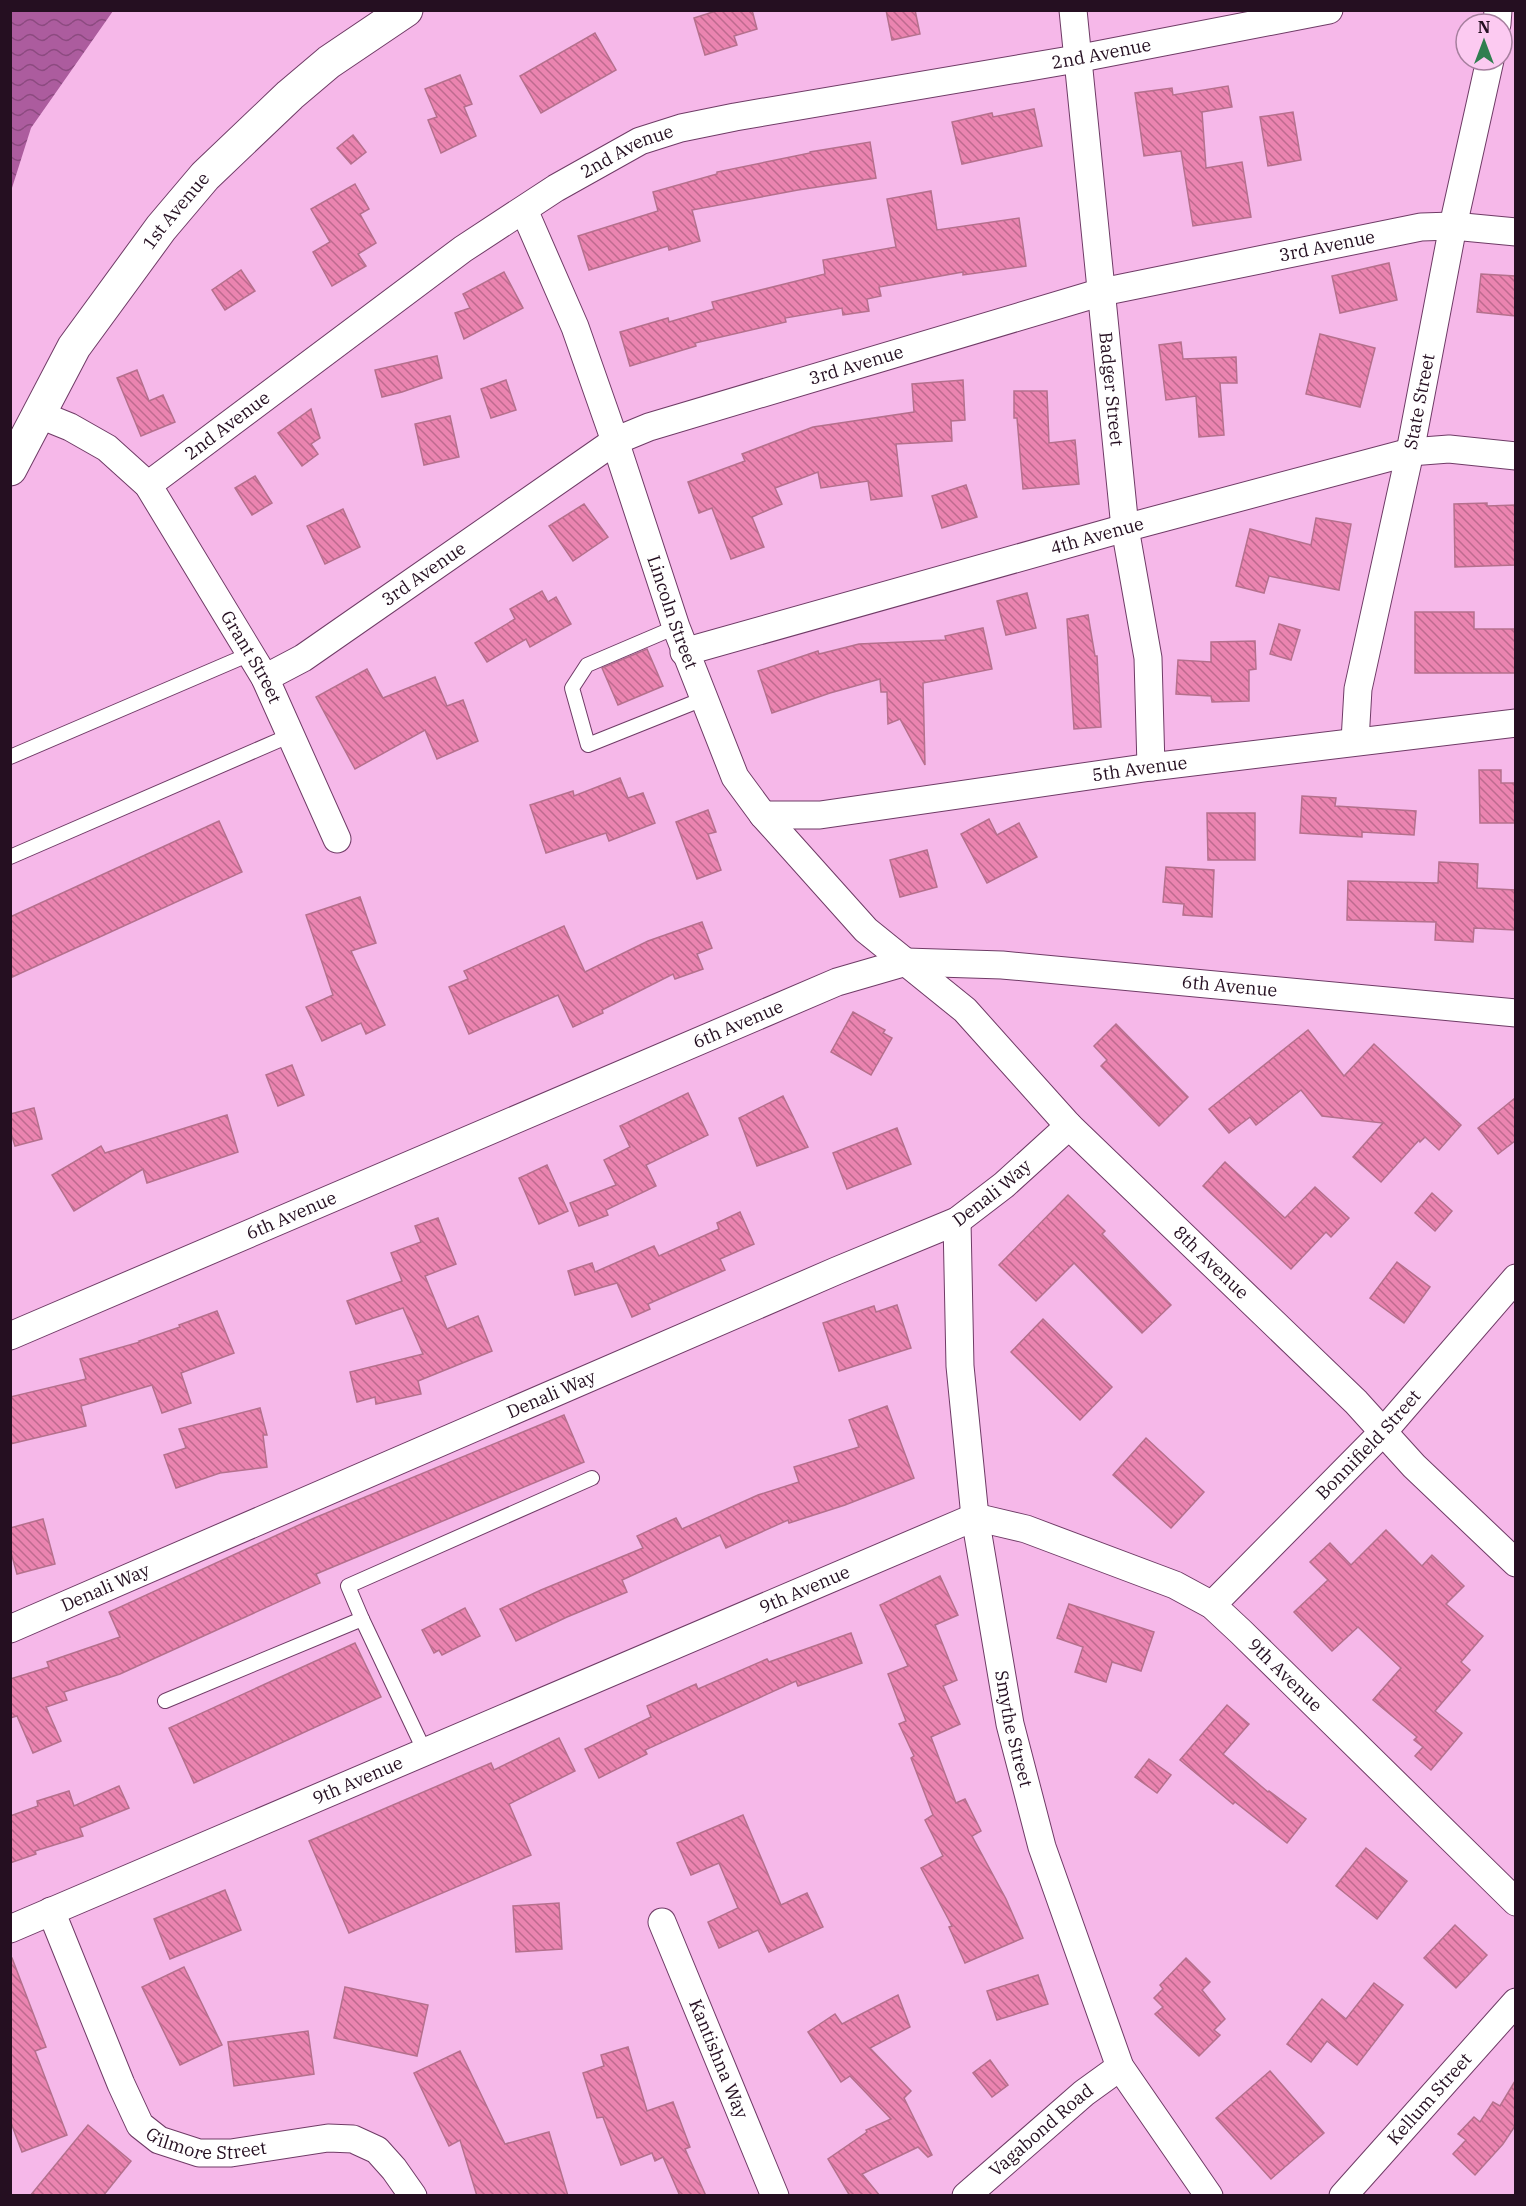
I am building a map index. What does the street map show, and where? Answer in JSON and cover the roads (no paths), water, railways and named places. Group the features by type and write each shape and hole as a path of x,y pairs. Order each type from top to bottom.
{"street":[{"name":"1st Avenue","path":"10,469 74,347 161,228 205,176 290,95 329,62 406,10"},
{"name":"Badger Street","path":"1073,10 1076,59 1125,528 1148,658 1151,767"},
{"name":"2nd Avenue","path":"148,485 463,249 556,188 640,141 681,128 1076,59 1329,10"},
{"name":"State Street","path":"1355,741 1358,689 1410,452 1453,226 1487,72"},
{"name":"Lincoln Street","path":"524,210 575,327 680,640 735,777 763,815 866,930 906,962"},
{"name":"3rd Avenue","path":"265,678 303,658 615,441 660,424 1102,292 1421,227 1453,226 1515,232"},
{"path":"38,414 107,448 148,485"},
{"name":"4th Avenue","path":"680,640 1125,528 1410,452 1449,449 1515,456"},
{"name":"Grant Street","path":"148,485 265,678 337,839"},
{"name":"5th Avenue","path":"763,815 820,815 1151,767 1515,723"},
{"name":"6th Avenue","path":"10,1336 837,982 906,962 1002,965 1515,1013"},
{"name":"8th Avenue","path":"906,962 965,1010 1069,1126 1356,1402 1414,1466 1515,1563"},
{"name":"Denali Way","path":"10,1629 836,1271 957,1221 1004,1185 1069,1126"},
{"name":"Smythe Street","path":"957,1221 960,1366 975,1517 1010,1724 1042,1847 1120,2067 1209,2196"},
{"name":"Bonnifield Street","path":"1212,1605 1383,1432 1515,1278"},
{"name":"9th Avenue","path":"10,1929 975,1517 1026,1528 1175,1585 1212,1605 1515,1902"},
{"name":"Gilmore Street","path":"51,1911 140,2125 159,2140 199,2153 231,2153 328,2138 353,2139 377,2150 413,2196"},
{"name":"Kantishna Way","path":"662,1922 775,2196"},
{"name":"Kellum Street","path":"1343,2196 1515,2002"},
{"name":"Vagabond Road","path":"966,2196 1084,2093 1120,2067"}],"lane":[{"path":"680,640 587,665 572,688 588,745 704,699"},
{"path":"10,757 250,654"},
{"path":"10,857 291,735"},
{"path":"425,1752 348,1586 592,1478"},
{"path":"165,1701 362,1618"}],"water":[{"path":"11,10 113,11 31,128 11,191"}]}
